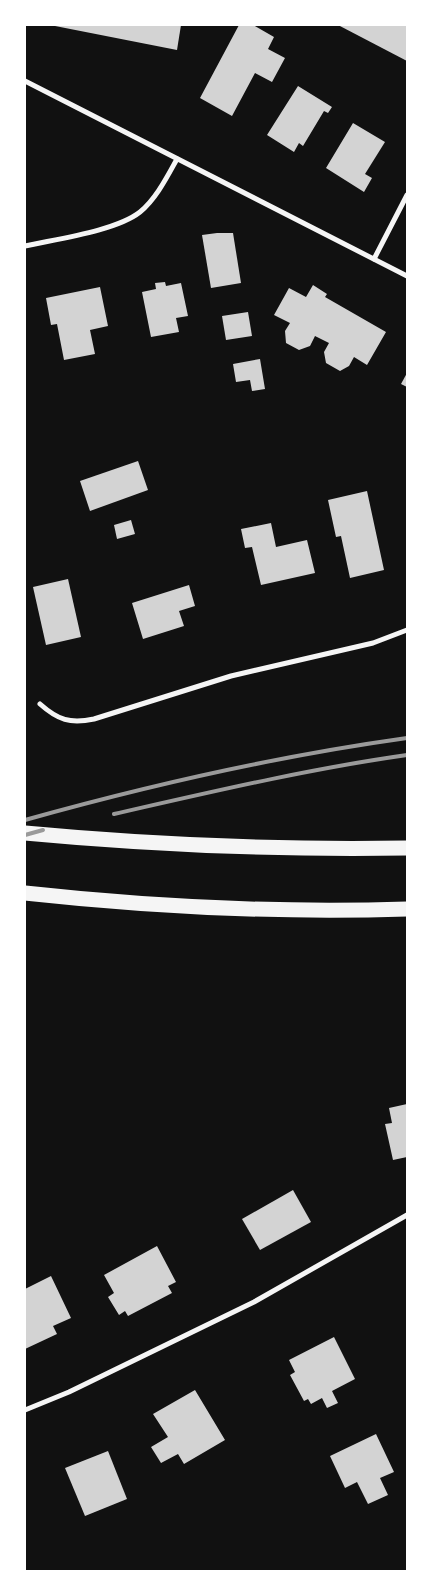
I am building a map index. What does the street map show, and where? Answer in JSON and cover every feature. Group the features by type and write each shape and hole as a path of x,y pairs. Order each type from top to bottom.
{"highway":[{"path":"25,833 111,841 250,847 407,848"},
{"path":"25,893 117,902 232,908 407,909"}],"street":[{"path":"25,81 407,276"},
{"path":"25,246 108,228 124,222 139,213 150,202 177,159"},
{"path":"374,259 407,195"},
{"path":"40,704 59,718 71,722 94,720 231,676 373,643 407,630"},
{"path":"25,1410 69,1392 254,1302 407,1215"}],"building":[{"path":"50,25 181,25 177,50"},
{"path":"239,25 253,25 274,37 268,49 285,58 272,82 255,73 232,116 200,98"},
{"path":"338,25 407,25 407,61"},
{"path":"298,86 332,107 328,113 324,111 303,146 299,143 294,152 267,135"},
{"path":"353,123 385,142 365,174 372,178 364,192 326,168"},
{"path":"233,233 241,283 211,288 202,235"},
{"path":"165,282 166,286 181,283 188,316 176,318 179,332 151,337 142,292 156,289 155,283"},
{"path":"313,285 327,294 325,297 386,332 367,365 354,357 349,366 340,371 326,363 324,352 329,343 315,336 310,346 299,350 286,343 285,331 290,323 274,315 289,288 306,297"},
{"path":"100,287 108,326 90,330 95,354 64,360 57,324 51,325 46,298"},
{"path":"248,312 252,336 226,340 222,316"},
{"path":"260,359 265,389 252,391 250,380 236,382 233,364"},
{"path":"407,373 407,387 401,384"},
{"path":"138,461 148,490 90,511 80,481"},
{"path":"367,491 384,570 350,578 341,536 336,537 328,500"},
{"path":"131,520 135,534 117,539 114,525"},
{"path":"271,523 276,547 307,540 315,573 261,585 252,547 245,548 241,529"},
{"path":"68,579 81,637 46,645 33,587"},
{"path":"189,585 195,606 179,611 184,626 143,639 132,603"},
{"path":"407,1104 407,1157 393,1160 385,1124 392,1123 389,1108"},
{"path":"293,1190 311,1222 260,1250 242,1219"},
{"path":"157,1246 176,1282 168,1286 172,1293 128,1316 125,1311 119,1315 108,1297 114,1293 104,1275"},
{"path":"51,1276 71,1318 53,1326 57,1334 25,1349 25,1289"},
{"path":"334,1337 355,1379 332,1391 338,1403 327,1408 322,1398 311,1404 308,1399 304,1401 290,1375 295,1372 289,1360"},
{"path":"195,1390 225,1440 184,1464 178,1454 161,1463 151,1447 168,1437 153,1414"},
{"path":"376,1434 394,1472 380,1478 388,1495 368,1504 357,1482 345,1488 330,1456"},
{"path":"108,1451 127,1499 85,1516 65,1468"}],"railway":[{"path":"25,820 167,783 310,753 407,738"},
{"path":"114,814 296,774 407,755"},
{"path":"25,835 43,830"}]}
